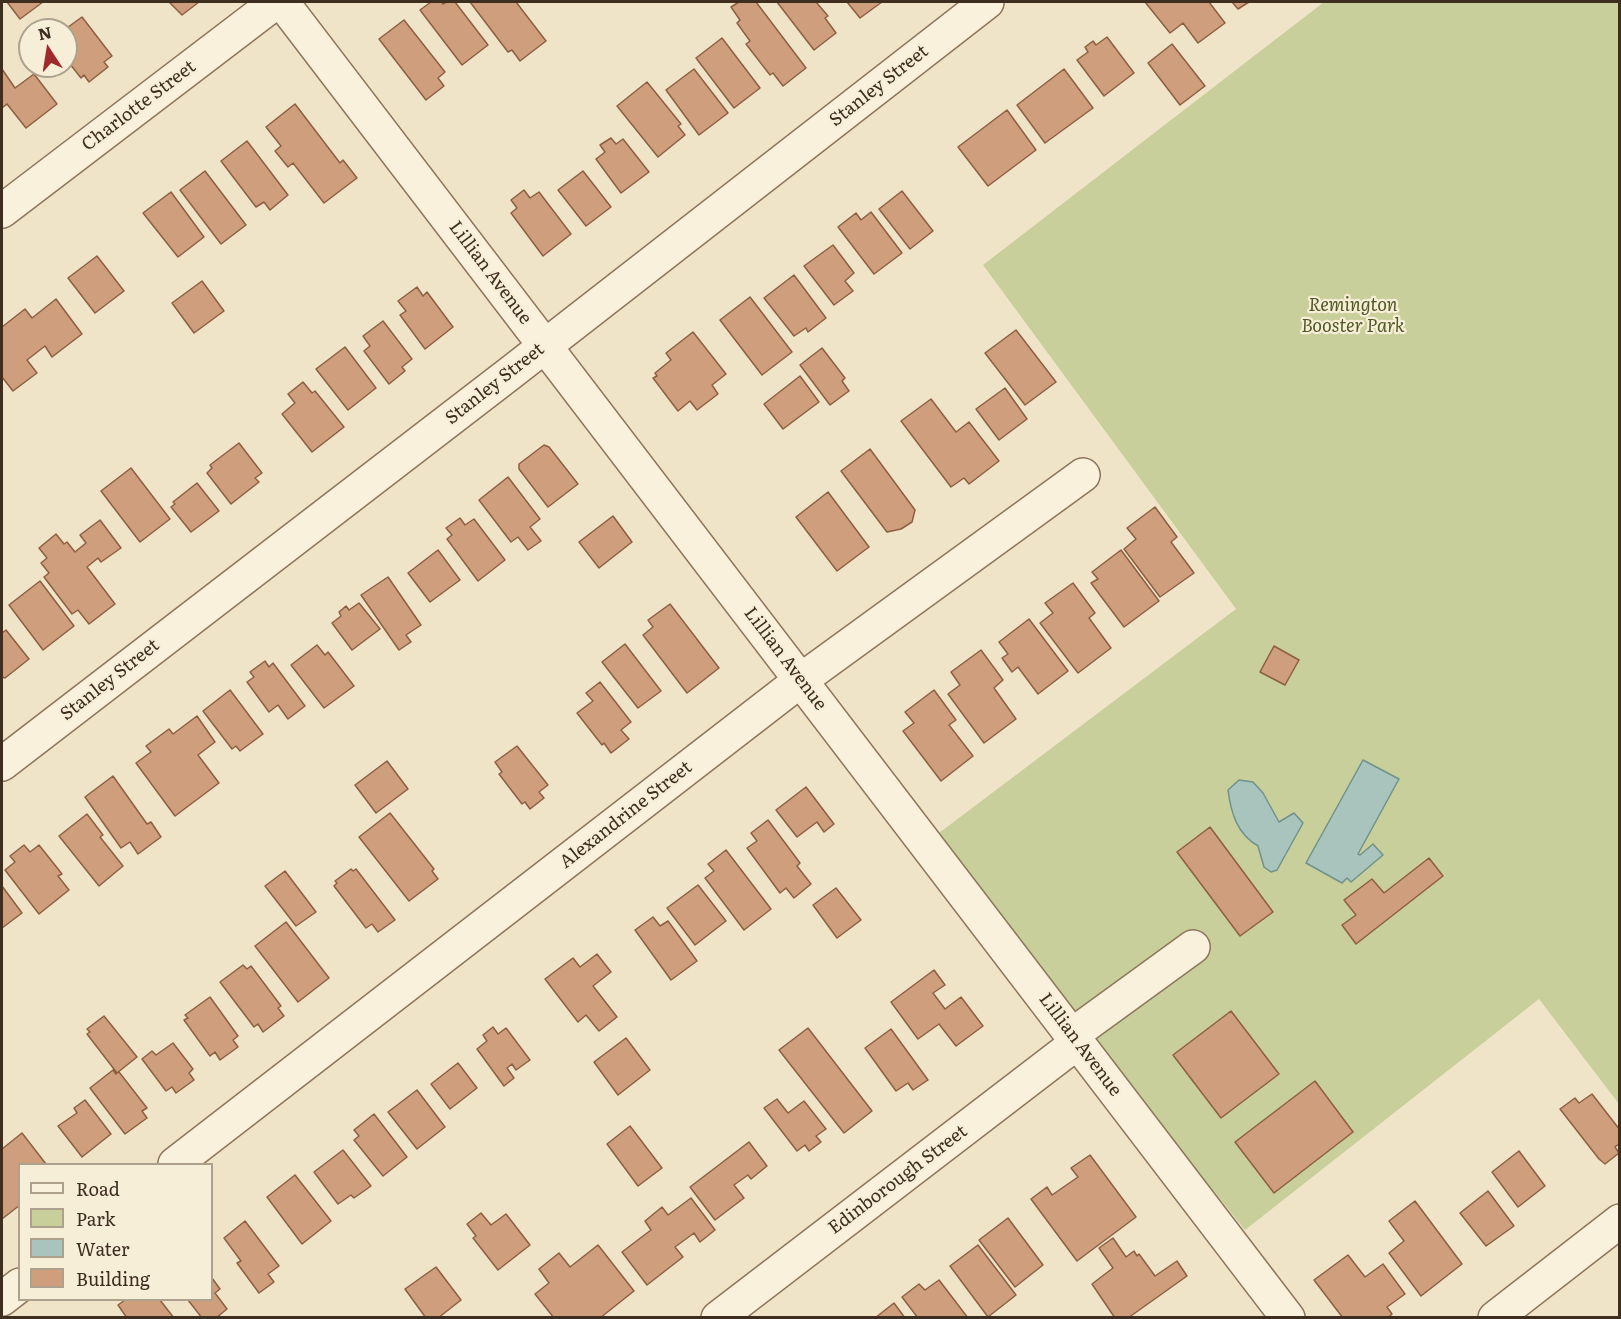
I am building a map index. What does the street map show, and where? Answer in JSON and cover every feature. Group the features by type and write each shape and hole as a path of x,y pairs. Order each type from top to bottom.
{"street":[{"name":"Charlotte Street","path":"2,211 276,2"},
{"name":"Lillian Avenue","path":"282,2 1288,1317"},
{"name":"Stanley Street","path":"2,764 987,2"},
{"name":"Alexandrine Street","path":"176,1163 801,680 1083,475"},
{"name":"Edinborough Street","path":"718,1317 1193,947"},
{"path":"1495,1317 1620,1221"},
{"path":"2,1299 18,1287"}],"green space":[{"name":"Remington Booster Park","path":"1324,2 1619,2 1619,1104 1539,999 1245,1230 931,839 1236,609 983,265"}],"water":[{"path":"1363,760 1399,779 1358,854 1360,855 1373,844 1383,855 1351,882 1347,878 1342,883 1306,863"},
{"path":"1239,780 1253,782 1263,793 1279,822 1294,813 1303,823 1277,870 1271,872 1264,867 1258,846 1245,835 1236,822 1228,790"}],"building":[{"path":"7,2 43,2 21,18"},
{"path":"169,2 199,2 182,15"},
{"path":"431,2 443,4 455,2 488,45 462,65 420,10"},
{"path":"470,2 516,2 546,41 520,61 512,50 508,52"},
{"path":"739,2 756,2 806,68 783,86 773,73 770,75 746,44 750,41 737,23 740,20 731,7"},
{"path":"777,2 816,2 828,16 825,18 836,33 814,50"},
{"path":"847,2 882,2 860,18"},
{"path":"1145,2 1209,2 1225,23 1198,43 1183,23 1170,33"},
{"path":"1232,2 1249,2 1238,9"},
{"path":"82,17 112,56 104,62 108,67 89,82 84,75 81,78 78,74 78,20"},
{"path":"404,20 445,72 438,78 444,86 426,100 379,39"},
{"path":"1107,37 1134,73 1104,96 1077,60 1088,52 1085,47 1093,41 1096,45"},
{"path":"722,38 760,88 734,108 696,58"},
{"path":"1172,44 1205,86 1180,105 1148,63"},
{"path":"2,69 15,88 29,78 37,78 57,104 26,128 7,104 2,108"},
{"path":"694,69 728,113 699,135 666,90"},
{"path":"1064,69 1093,108 1045,143 1017,105"},
{"path":"647,82 681,124 678,126 685,135 658,157 617,106"},
{"path":"295,104 340,163 343,160 357,178 324,203 293,163 288,167 275,151 281,146 266,127"},
{"path":"1007,110 1036,150 988,186 958,147"},
{"path":"611,138 616,144 623,139 649,172 621,193 596,159 605,152 600,145"},
{"path":"247,141 288,195 270,210 264,202 256,207 221,161"},
{"path":"205,171 246,225 221,244 180,190"},
{"path":"583,171 611,207 586,226 558,190"},
{"path":"524,190 530,198 539,192 571,234 543,256 511,213 517,208 511,200"},
{"path":"902,191 933,231 910,249 879,209"},
{"path":"171,192 204,237 178,257 143,213"},
{"path":"871,212 902,253 874,274 838,227 856,213 861,220"},
{"path":"833,245 854,273 845,281 853,291 834,305 804,266"},
{"path":"97,256 124,291 95,313 68,278"},
{"path":"794,275 826,318 808,332 806,328 794,336 764,298"},
{"path":"202,281 224,311 194,333 172,303"},
{"path":"417,287 423,296 427,292 453,327 425,349 400,315 406,311 398,301"},
{"path":"750,297 792,352 762,375 720,320"},
{"path":"56,299 82,334 52,357 45,346 27,360 37,373 13,391 2,377 2,327 25,309 32,318"},
{"path":"383,321 412,359 402,367 405,371 389,384 364,351 370,346 363,336"},
{"path":"1016,330 1056,382 1025,405 985,353"},
{"path":"693,332 726,374 712,385 718,394 697,410 690,401 678,411 653,378 657,376 655,373 671,360 666,353"},
{"path":"345,347 376,388 348,410 316,369"},
{"path":"822,348 845,378 842,381 849,391 830,405 800,365"},
{"path":"800,376 819,402 783,429 764,404"},
{"path":"303,382 312,393 315,391 344,427 312,452 282,414 295,403 288,394"},
{"path":"1005,388 1027,419 999,440 976,409"},
{"path":"931,399 956,432 969,422 999,461 969,484 964,478 951,487 901,421"},
{"path":"239,443 262,473 255,478 259,482 231,504 207,473 212,468 210,465"},
{"path":"544,445 549,447 578,484 548,507 519,469 519,464"},
{"path":"870,449 915,510 912,522 901,529 887,532 841,471"},
{"path":"131,468 170,519 140,542 101,491"},
{"path":"508,477 540,519 530,527 541,541 528,550 518,537 511,542 479,500"},
{"path":"197,483 219,511 191,532 171,507 175,504 173,502"},
{"path":"828,492 869,547 837,571 796,517"},
{"path":"1155,507 1177,537 1171,542 1194,573 1160,597 1124,549 1136,539 1127,528"},
{"path":"613,516 632,542 599,568 579,542"},
{"path":"460,518 465,525 474,519 505,560 478,581 447,539 452,535 446,528"},
{"path":"100,520 121,548 101,562 98,558 87,567 115,604 89,624 78,610 72,614 44,577 49,573 41,563 47,558 39,548 56,534 75,552 86,543 80,535"},
{"path":"438,550 460,580 430,602 408,573"},
{"path":"1121,550 1159,601 1124,627 1091,583 1098,579 1092,572"},
{"path":"388,577 421,625 406,635 411,642 399,650 361,595"},
{"path":"40,581 74,626 43,650 9,605"},
{"path":"1073,583 1095,613 1089,618 1111,648 1078,673 1040,623 1053,613 1045,603"},
{"path":"359,603 380,629 352,650 332,623 341,616 339,612 346,606 349,610"},
{"path":"670,604 719,668 687,693 643,635 653,627 648,620"},
{"path":"1029,619 1068,671 1038,694 1018,667 1012,672 1002,658 1008,654 999,642"},
{"path":"6,630 29,659 5,678 2,677 2,633"},
{"path":"625,644 661,691 638,708 602,662"},
{"path":"317,645 325,655 328,652 354,686 324,708 291,665"},
{"path":"1274,646 1299,660 1285,685 1260,672"},
{"path":"981,650 1003,680 994,688 1016,719 984,743 948,694 960,685 951,672"},
{"path":"265,661 269,667 273,663 305,706 288,719 278,705 269,712 247,682 254,677 250,672"},
{"path":"600,682 631,722 621,730 629,739 611,753 577,713 593,701 586,693"},
{"path":"230,690 263,734 240,751 236,746 232,749 203,711"},
{"path":"934,690 956,720 949,725 973,756 941,781 903,731 914,723 905,712"},
{"path":"197,716 215,742 198,755 219,783 175,816 136,763 151,752 146,746 169,729 173,734"},
{"path":"517,746 548,785 539,792 544,798 530,809 525,802 522,804 499,774 502,772 495,762"},
{"path":"387,761 408,789 376,813 355,785"},
{"path":"113,776 147,824 151,822 161,837 138,854 130,842 121,848 85,797"},
{"path":"806,787 834,824 824,832 817,822 797,837 776,810"},
{"path":"390,813 434,869 432,871 438,879 409,901 359,837"},
{"path":"87,814 103,835 100,837 123,866 99,886 59,836"},
{"path":"768,820 800,863 797,866 811,884 794,898 786,888 780,893 747,848 757,841 751,833"},
{"path":"1210,827 1273,912 1240,936 1177,852"},
{"path":"24,845 30,852 39,845 62,874 58,876 69,890 39,914 5,870 15,862 10,856"},
{"path":"726,850 771,909 744,930 705,878 714,871 708,864"},
{"path":"1429,858 1443,876 1356,944 1342,925 1356,915 1344,900 1372,879 1384,893"},
{"path":"351,869 353,871 356,869 395,920 378,932 372,924 366,928 334,886 337,883 335,881"},
{"path":"285,871 316,912 296,926 265,886"},
{"path":"698,885 726,921 695,945 667,908"},
{"path":"2,886 22,913 2,928"},
{"path":"836,888 861,920 837,938 813,905"},
{"path":"653,917 660,926 668,921 697,961 671,980 635,930"},
{"path":"286,922 329,978 298,1002 255,946"},
{"path":"597,954 611,972 593,986 617,1017 599,1031 586,1015 578,1022 545,979 573,958 580,967"},
{"path":"243,965 247,969 251,966 281,1006 278,1008 284,1016 263,1032 258,1024 254,1027 220,982"},
{"path":"934,970 945,985 933,993 945,1009 961,997 983,1026 956,1046 939,1024 918,1039 891,1002"},
{"path":"210,997 238,1036 233,1040 238,1047 220,1060 215,1052 210,1056 184,1020 188,1018 185,1015"},
{"path":"1231,1011 1279,1074 1221,1118 1173,1055"},
{"path":"104,1016 137,1057 117,1073 87,1034 90,1032 87,1029"},
{"path":"493,1027 498,1034 506,1028 530,1060 516,1070 512,1064 507,1068 514,1078 504,1086 477,1049 487,1041 483,1035"},
{"path":"808,1028 872,1111 844,1133 779,1050"},
{"path":"891,1029 928,1080 913,1090 908,1083 896,1091 865,1048"},
{"path":"626,1038 650,1070 618,1095 594,1062"},
{"path":"173,1043 193,1069 189,1073 194,1080 176,1093 172,1087 166,1091 142,1059 152,1051 156,1055"},
{"path":"458,1063 477,1088 450,1109 431,1084"},
{"path":"113,1070 116,1074 119,1072 147,1108 142,1111 147,1118 125,1134 90,1088"},
{"path":"1315,1081 1353,1132 1274,1193 1235,1142"},
{"path":"417,1090 445,1127 417,1149 388,1112"},
{"path":"1592,1094 1620,1130 1620,1143 1615,1147 1619,1153 1605,1164 1560,1109 1575,1098 1579,1103"},
{"path":"777,1099 788,1113 804,1101 826,1129 816,1136 821,1142 809,1151 805,1145 797,1151 764,1108"},
{"path":"85,1100 111,1134 82,1157 58,1126 77,1113 74,1108"},
{"path":"374,1114 407,1157 383,1176 354,1140 359,1136 354,1130"},
{"path":"630,1126 662,1168 638,1186 607,1144"},
{"path":"22,1133 45,1163 18,1163 18,1207 2,1219 2,1149"},
{"path":"749,1142 767,1166 751,1179 748,1175 734,1185 744,1198 715,1220 690,1187"},
{"path":"343,1150 371,1186 354,1198 351,1195 338,1204 314,1172"},
{"path":"1519,1151 1545,1186 1518,1207 1492,1172"},
{"path":"1090,1155 1136,1217 1077,1261 1031,1199 1047,1187 1052,1195 1078,1177 1071,1168"},
{"path":"295,1175 331,1221 302,1244 267,1197"},
{"path":"1488,1191 1514,1226 1486,1246 1460,1213"},
{"path":"691,1198 715,1230 700,1242 694,1233 675,1247 683,1257 647,1285 622,1252 651,1230 645,1221 662,1207 668,1215"},
{"path":"1415,1201 1462,1264 1421,1296 1389,1253 1404,1241 1389,1221"},
{"path":"481,1213 491,1225 506,1214 530,1245 498,1270 473,1238 476,1236 467,1224"},
{"path":"1008,1218 1043,1265 1015,1287 979,1240"},
{"path":"245,1221 279,1266 268,1274 274,1282 259,1293 237,1263 241,1261 224,1238"},
{"path":"1113,1238 1126,1257 1134,1251 1137,1256 1139,1254 1155,1276 1177,1261 1187,1276 1128,1318 1115,1318 1092,1284 1113,1268 1099,1248"},
{"path":"598,1245 634,1291 600,1318 554,1318 535,1294 549,1283 539,1269 559,1253 570,1267"},
{"path":"978,1245 1016,1295 988,1317 950,1266"},
{"path":"1348,1255 1365,1277 1383,1264 1405,1294 1387,1307 1392,1314 1388,1318 1343,1318 1314,1280"},
{"path":"436,1267 461,1300 438,1318 426,1318 405,1289"},
{"path":"213,1279 220,1289 215,1293 227,1309 216,1318 202,1318 189,1301 213,1301"},
{"path":"939,1280 968,1318 918,1318 902,1297 919,1284 925,1290"},
{"path":"124,1301 161,1301 174,1318 127,1318 118,1305"},
{"path":"894,1303 905,1318 875,1318"}]}
